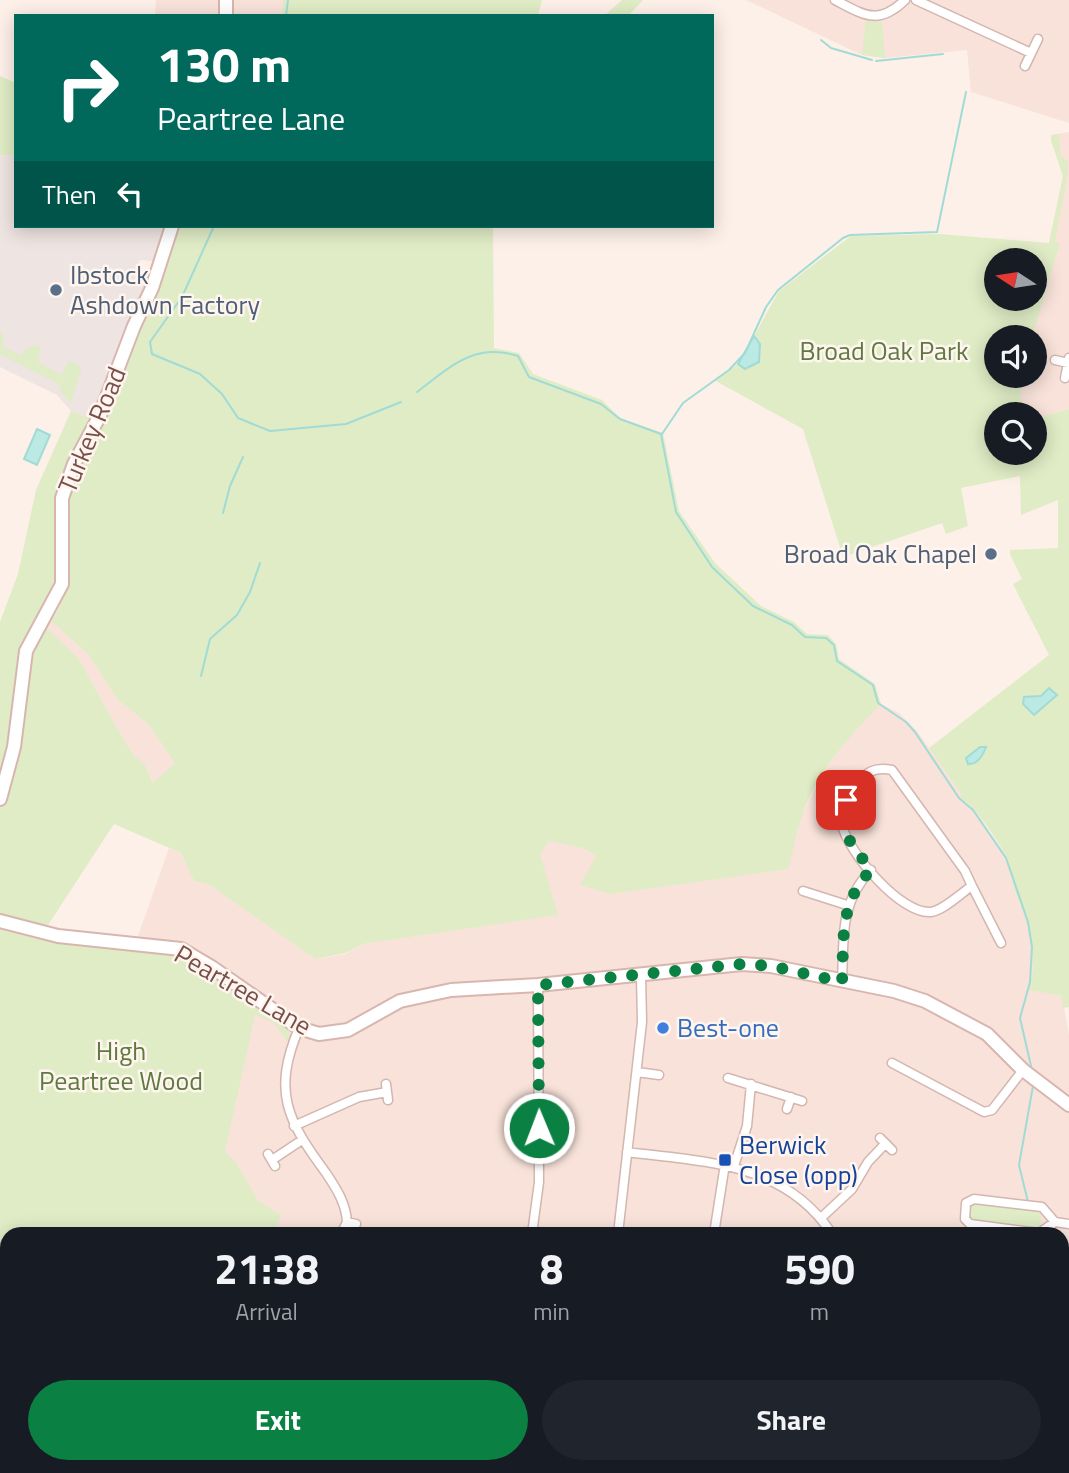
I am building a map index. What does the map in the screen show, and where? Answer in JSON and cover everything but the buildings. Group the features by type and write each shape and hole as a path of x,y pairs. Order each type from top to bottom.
{"street":[{"path":"835,0 873,16 893,11 905,0"},
{"path":"916,0 1031,53"},
{"path":"1026,66 1038,39"},
{"name":"Turkey Road","path":"0,799 14,747 26,651 62,584 62,498 74,464 100,415 134,326 152,288 171,228"},
{"path":"1055,360 1069,360 1065,378"},
{"path":"972,886 936,910 924,911 904,905 871,870 845,835 842,818 846,800 863,776 882,768 892,770 899,778 965,871 972,886 992,938 1001,943"},
{"path":"842,982 846,905 856,887 871,870"},
{"path":"800,891 846,905"},
{"name":"Peartree Lane","path":"0,921 58,936 181,949 214,968 299,1028 319,1034 340,1032 414,997 451,990 538,985 742,964 771,966 900,992 974,1024 1023,1070 1069,1105"},
{"path":"619,1227 643,1007 641,975"},
{"path":"533,1227 539,1182 538,985"},
{"path":"299,1028 284,1076 287,1107 302,1140 338,1191 352,1223 347,1227"},
{"path":"892,1063 984,1112 992,1110 1023,1070"},
{"path":"637,1072 663,1076"},
{"path":"728,1078 802,1101"},
{"path":"716,1227 729,1165 747,1126 751,1084"},
{"path":"294,1126 359,1097 387,1092"},
{"path":"787,1109 791,1097"},
{"path":"272,1160 302,1140"},
{"path":"821,1217 852,1189 868,1162 886,1144"},
{"path":"628,1152 729,1165 780,1183 821,1217 828,1227"},
{"path":"993,1227 970,1224 965,1219 963,1210 966,1203 974,1199 1042,1207 1055,1222 1069,1224"},
{"path":"1048,1227 1055,1222"}],"shaded area":[{"path":"156,0 283,0 282,14 155,14"},
{"path":"746,0 1069,0 1069,123 971,92 967,50 885,58 862,55"},
{"path":"1069,132 1069,409 1047,415 1047,402 1021,402 1020,388 1047,388 1047,325 1036,325 1039,312 1047,311 1047,285 1059,243 1049,243 1063,176 1051,135"},
{"path":"0,155 14,156 14,228 166,228 158,255 153,261 140,260 138,264 137,270 147,277 148,287 93,418 71,411 57,395 0,367"},
{"path":"51,621 89,655 117,699 147,723 175,763 154,784 145,765 133,754 121,735 79,659 46,627"},
{"path":"881,704 899,713 916,730 962,793 960,797 977,813 1007,858 1014,888 1030,929 1034,961 1029,990 1062,996 1069,1035 1069,1227 276,1227 280,1215 258,1200 235,1162 225,1152 259,992 181,943 137,939 169,848 181,853 194,881 208,884 315,959 346,954 363,944 557,915 539,854 549,841 583,848 596,856 602,889 611,894 787,869 802,814 823,773 854,729"}],"green space":[{"path":"283,0 542,0 538,14 282,14"},
{"path":"622,0 643,0 630,14 606,14"},
{"path":"866,21 882,22 885,58 862,55"},
{"path":"0,76 14,82 14,156 0,155"},
{"name":"Broad Oak Park","path":"1059,134 1060,154 1068,163 1068,171 1055,242 1060,243 1047,287 1047,248 984,248 984,312 1040,312 1036,325 984,325 984,388 1021,388 1021,402 984,402 984,465 1047,465 1047,415 1069,409 1069,1007 1063,1008 1062,996 1028,990 1032,976 1033,950 1008,860 986,824 960,797 961,793 929,748 1049,655 1013,584 1022,579 1010,550 1058,548 1058,500 1021,515 1020,476 961,488 968,526 946,534 942,523 843,557 803,429 714,380 738,364 745,369 761,352 754,336 779,291 851,236 939,234 1049,243 1063,176 1051,135"},
{"path":"175,228 493,228 494,348 519,353 533,374 602,400 620,418 663,433 679,511 715,563 761,606 794,622 807,634 828,635 836,644 839,659 875,684 881,704 846,742 816,784 802,816 788,869 611,894 580,885 596,856 583,848 549,841 540,854 558,915 363,944 346,953 315,959 208,884 194,881 181,853 114,824 48,925 0,917 0,806 3,802 28,668 42,629 46,627 79,659 121,735 133,754 145,765 153,783 175,763 147,723 117,699 89,655 51,621 61,604 68,574 64,514 69,485 108,411"},
{"path":"0,329 4,340 2,346 22,356 24,350 35,345 41,348 38,362 61,375 69,361 82,367 71,403 62,394 59,384 0,354"},
{"path":"71,411 93,418 59,498 58,583 43,616 20,647 13,730 0,788 0,622 18,574 36,490"},
{"name":"High Peartree Wood","path":"0,927 178,954 221,977 286,1025 291,1038 287,1041 274,1023 255,1015 225,1152 235,1161 258,1200 281,1215 277,1227 0,1227"},
{"path":"974,1202 1041,1210 1041,1227 1016,1227 971,1221 967,1218 968,1205"}],"water":[{"path":"754,336 760,344 759,362 745,369 738,364"},
{"path":"37,429 50,435 37,465 24,459"},
{"path":"1049,688 1057,695 1034,715 1023,704 1024,697 1041,696"},
{"path":"980,747 986,747 981,756 974,763 968,764 966,758"}],"waterway":[{"path":"286,14 288,0"},
{"path":"821,40 831,48 872,60"},
{"path":"876,61 943,54"},
{"path":"662,434 683,403 729,370 745,353 766,307 778,290 843,238 850,235 937,232 966,92"},
{"path":"213,228 182,297 150,342 152,354 200,374 222,394 238,418 270,431 346,424 401,402"},
{"path":"417,392 463,359 488,352 502,353 518,356 529,377 601,404 620,419 661,434 676,512 712,567 753,606 792,625 805,637 826,638 834,645 837,661 873,685 878,703 906,722 915,732 959,798 973,810 1006,858 1028,922 1032,947 1030,982 1020,1018 1031,1066"},
{"path":"223,513 230,486 243,457"},
{"path":"201,676 210,639 237,615 250,592 260,563"},
{"path":"1028,1202 1019,1165 1033,1086"}],"place":[{"name":"Ibstock Ashdown Factory","path":"56,290"},
{"name":"Broad Oak Chapel","path":"991,554"},
{"name":"Best-one","path":"663,1028"},
{"name":"Berwick Close (opp)","path":"725,1160"}],"route":[{"path":"539,1128 538,985 742,964 771,966 842,982 846,905 856,887 871,870 845,835 842,818 846,800"}]}
